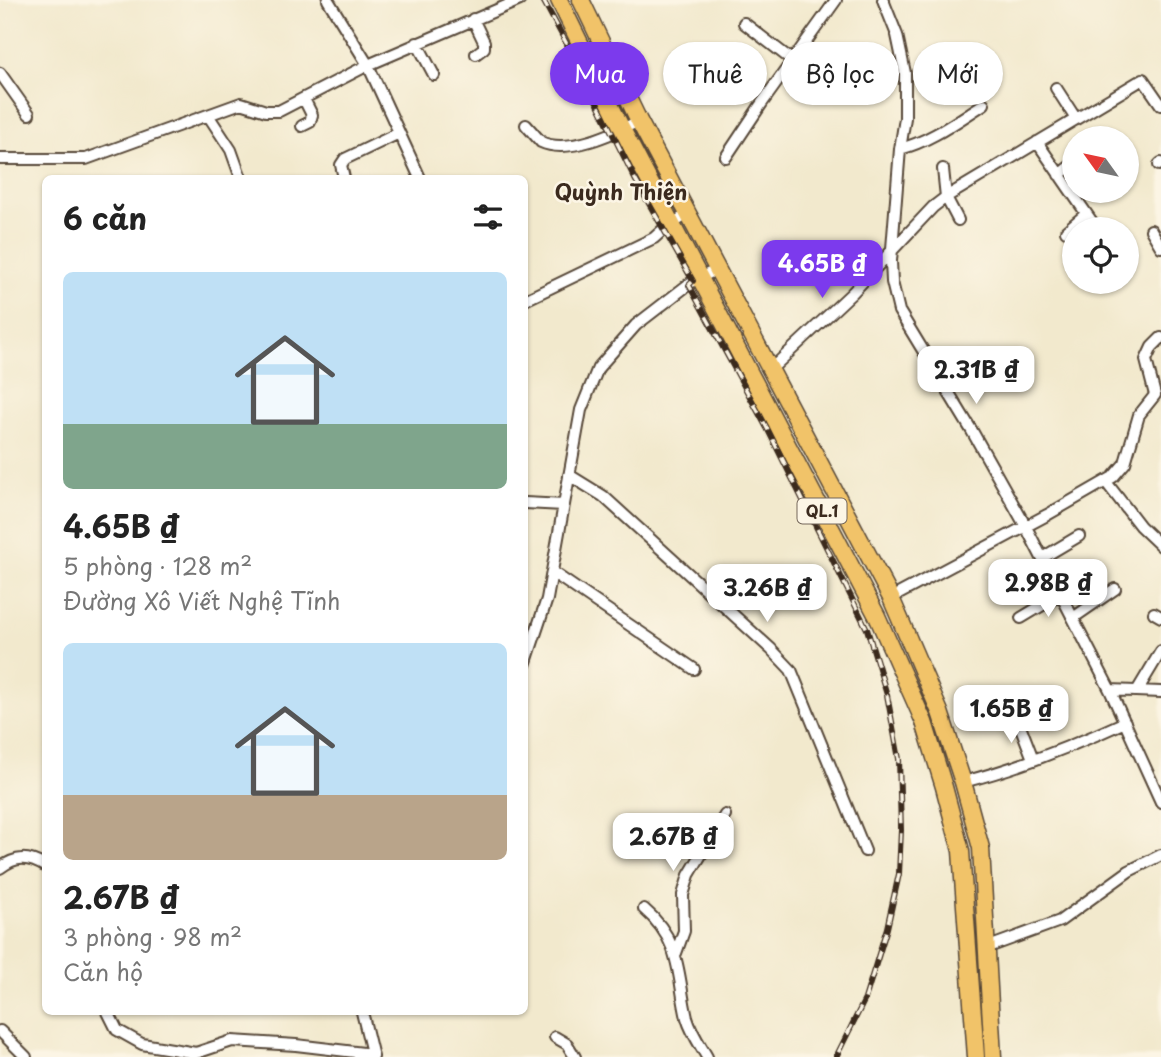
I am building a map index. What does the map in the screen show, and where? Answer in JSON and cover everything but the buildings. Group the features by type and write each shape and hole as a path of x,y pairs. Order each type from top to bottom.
{"highway":[{"name":"QL.1","path":"559,0 622,129 877,616 924,722 961,851 976,1057"},
{"name":"QL.1","path":"582,0 639,121 716,270 891,597 940,712 981,848 993,1057"}],"street":[{"path":"328,0 368,65 418,175"},
{"path":"0,159 86,159 244,103 266,111 279,111 368,65 507,3 520,0"},
{"path":"806,42 836,0"},
{"path":"883,0 890,14 904,63 905,118 892,250 892,282 899,311 1025,525 1110,690 1161,802"},
{"path":"473,19 484,43 484,48 476,54"},
{"path":"744,23 781,52"},
{"path":"417,43 434,75"},
{"path":"0,73 29,114"},
{"path":"726,157 781,77"},
{"path":"770,370 852,293 933,207 946,197 1143,79 1161,105"},
{"path":"1056,88 1076,119"},
{"path":"302,126 310,122 312,115 303,99"},
{"path":"900,149 936,134 982,105"},
{"path":"208,115 231,150 240,175"},
{"path":"526,125 541,142 562,145 585,142 639,121"},
{"path":"343,175 341,165 345,159 399,133"},
{"path":"1037,142 1088,217"},
{"path":"943,169 946,197 958,220"},
{"path":"1082,217 1086,214"},
{"path":"528,299 654,238 672,223 688,215"},
{"path":"1151,230 1161,247"},
{"path":"528,656 547,599 581,410 598,368 636,325 700,277 716,270"},
{"path":"891,597 1047,515 1106,482 1122,468 1139,415 1155,395 1146,360 1152,347 1161,338"},
{"path":"569,475 603,496 791,670 866,850"},
{"path":"1106,482 1140,526 1161,547"},
{"path":"528,503 564,505"},
{"path":"1042,558 1079,537"},
{"path":"552,572 694,669"},
{"path":"1073,618 1115,589"},
{"path":"1021,618 1061,594"},
{"path":"1137,691 1161,651"},
{"path":"1110,690 1161,692"},
{"path":"1018,720 1033,759"},
{"path":"963,782 1006,770 1089,739 1125,722"},
{"path":"676,953 684,931 683,895 689,875 725,815"},
{"path":"986,948 1060,921 1129,871 1161,855"},
{"path":"0,868 16,858 28,858 42,865"},
{"path":"645,909 658,921 676,953 689,1024 707,1057"},
{"path":"110,1015 117,1030 142,1044 182,1051 196,1053 232,1041 296,1045 372,1055 363,1015"},
{"path":"0,1031 26,1057"},
{"path":"555,1037 567,1044 575,1057"}],"railway":[{"path":"543,0 635,179 693,281 689,285 767,428 867,629 887,695 899,759 899,874 887,928 865,999 836,1057"}],"district":[{"name":"Quỳnh Thiện","path":"621,193"}]}
